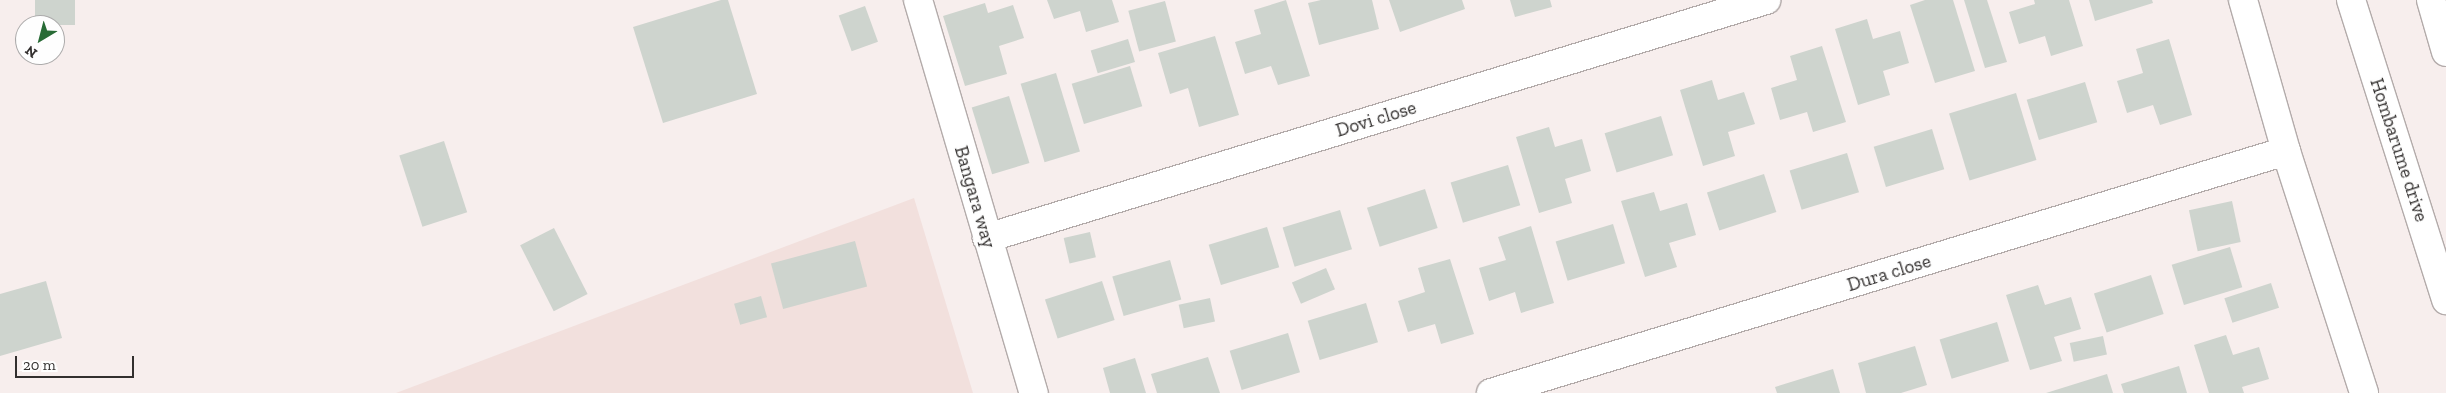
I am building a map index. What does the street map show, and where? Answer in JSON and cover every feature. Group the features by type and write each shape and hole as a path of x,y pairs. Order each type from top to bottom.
{"street":[{"name":"Bangara way","path":"918,0 1034,393"},
{"name":"Dovi close","path":"987,238 1766,0"},
{"path":"2243,0 2286,151 2364,393"},
{"name":"Hombarume drive","path":"2351,0 2446,300"},
{"path":"2431,0 2446,52"},
{"name":"Dura close","path":"1491,393 2286,151"}],"shaded area":[{"path":"914,198 973,393 396,393"}],"building":[{"path":"35,0 75,0 75,25 65,25 65,15 35,15"},
{"path":"721,0 728,0 757,94 663,123 633,27"},
{"path":"1047,0 1112,0 1119,22 1086,32 1080,11 1054,19"},
{"path":"1286,0 1310,76 1278,85 1271,66 1245,74 1235,42 1261,34 1254,10"},
{"path":"1321,0 1372,0 1379,29 1319,45 1308,3"},
{"path":"1389,0 1462,0 1465,9 1400,32"},
{"path":"1510,0 1550,0 1552,7 1515,17"},
{"path":"1925,0 1953,0 1975,71 1935,83 1910,5"},
{"path":"1964,0 1987,0 2007,62 1985,68"},
{"path":"2034,0 2069,0 2083,46 2051,56 2045,36 2019,44 2009,12 2035,4"},
{"path":"2089,0 2152,0 2153,3 2095,21"},
{"path":"1165,1 1176,42 1139,51 1128,11"},
{"path":"985,3 988,13 1013,5 1024,38 999,46 1007,74 965,86 943,16"},
{"path":"865,6 878,42 852,51 839,16"},
{"path":"1867,19 1873,39 1900,31 1909,63 1883,71 1890,95 1858,105 1835,29"},
{"path":"1215,36 1239,115 1199,127 1188,88 1170,94 1158,53"},
{"path":"1128,39 1135,62 1098,73 1091,50"},
{"path":"2169,39 2192,115 2160,125 2153,105 2127,113 2117,81 2143,73 2136,49"},
{"path":"1822,46 1846,122 1813,132 1807,112 1780,120 1771,88 1797,80 1790,56"},
{"path":"1130,66 1142,106 1084,124 1072,84"},
{"path":"1056,73 1080,151 1045,162 1021,84"},
{"path":"1712,80 1718,100 1744,92 1755,124 1728,132 1735,156 1703,166 1680,90"},
{"path":"2085,82 2097,122 2039,140 2027,100"},
{"path":"2016,93 2036,160 1970,180 1949,113"},
{"path":"1009,96 1029,163 992,174 972,107"},
{"path":"1661,116 1673,155 1617,172 1605,133"},
{"path":"1549,127 1555,147 1582,139 1591,171 1565,179 1572,203 1539,213 1516,137"},
{"path":"1932,129 1944,169 1886,187 1874,147"},
{"path":"444,141 467,212 422,227 399,156"},
{"path":"1847,153 1859,192 1802,210 1790,171"},
{"path":"1508,165 1520,205 1463,223 1451,183"},
{"path":"1764,174 1776,212 1719,231 1707,193"},
{"path":"1425,189 1438,228 1380,247 1367,208"},
{"path":"1654,192 1660,211 1687,203 1696,235 1669,243 1677,267 1645,277 1621,201"},
{"path":"2232,201 2241,242 2198,251 2189,210"},
{"path":"1340,210 1352,249 1295,267 1283,228"},
{"path":"1613,224 1625,263 1568,281 1556,242"},
{"path":"1531,226 1554,303 1521,313 1515,292 1489,301 1479,268 1506,260 1498,237"},
{"path":"1267,227 1279,267 1221,285 1209,245"},
{"path":"554,228 588,294 554,311 520,245"},
{"path":"1090,232 1096,257 1070,263 1064,238"},
{"path":"855,241 867,286 783,309 771,264"},
{"path":"2230,247 2242,287 2184,305 2172,265"},
{"path":"1450,259 1474,334 1441,344 1435,324 1408,332 1398,301 1425,292 1418,268"},
{"path":"1170,260 1181,299 1124,316 1112,277"},
{"path":"1326,268 1335,289 1301,304 1292,282"},
{"path":"2151,275 2164,314 2107,333 2094,294"},
{"path":"46,281 62,338 0,356 0,294"},
{"path":"1102,281 1115,320 1058,339 1045,300"},
{"path":"2271,283 2279,308 2232,323 2224,298"},
{"path":"2038,285 2045,305 2071,297 2081,329 2054,337 2062,361 2030,370 2006,295"},
{"path":"761,296 767,317 740,325 734,304"},
{"path":"1210,298 1215,321 1184,328 1179,305"},
{"path":"1366,303 1378,342 1320,360 1308,321"},
{"path":"1997,322 2009,361 1952,379 1940,340"},
{"path":"1288,333 1300,372 1242,390 1230,351"},
{"path":"2226,335 2233,355 2259,347 2269,379 2242,387 2244,393 2209,393 2194,345"},
{"path":"2103,336 2107,355 2074,362 2070,343"},
{"path":"1915,346 1927,385 1901,393 1866,393 1858,363"},
{"path":"1208,357 1220,393 1157,393 1151,374"},
{"path":"1135,358 1146,393 1110,393 1103,368"},
{"path":"2179,366 2187,393 2124,393 2121,384"},
{"path":"1833,369 1840,393 1777,393 1775,387"},
{"path":"2107,374 2113,393 2046,393"}]}
